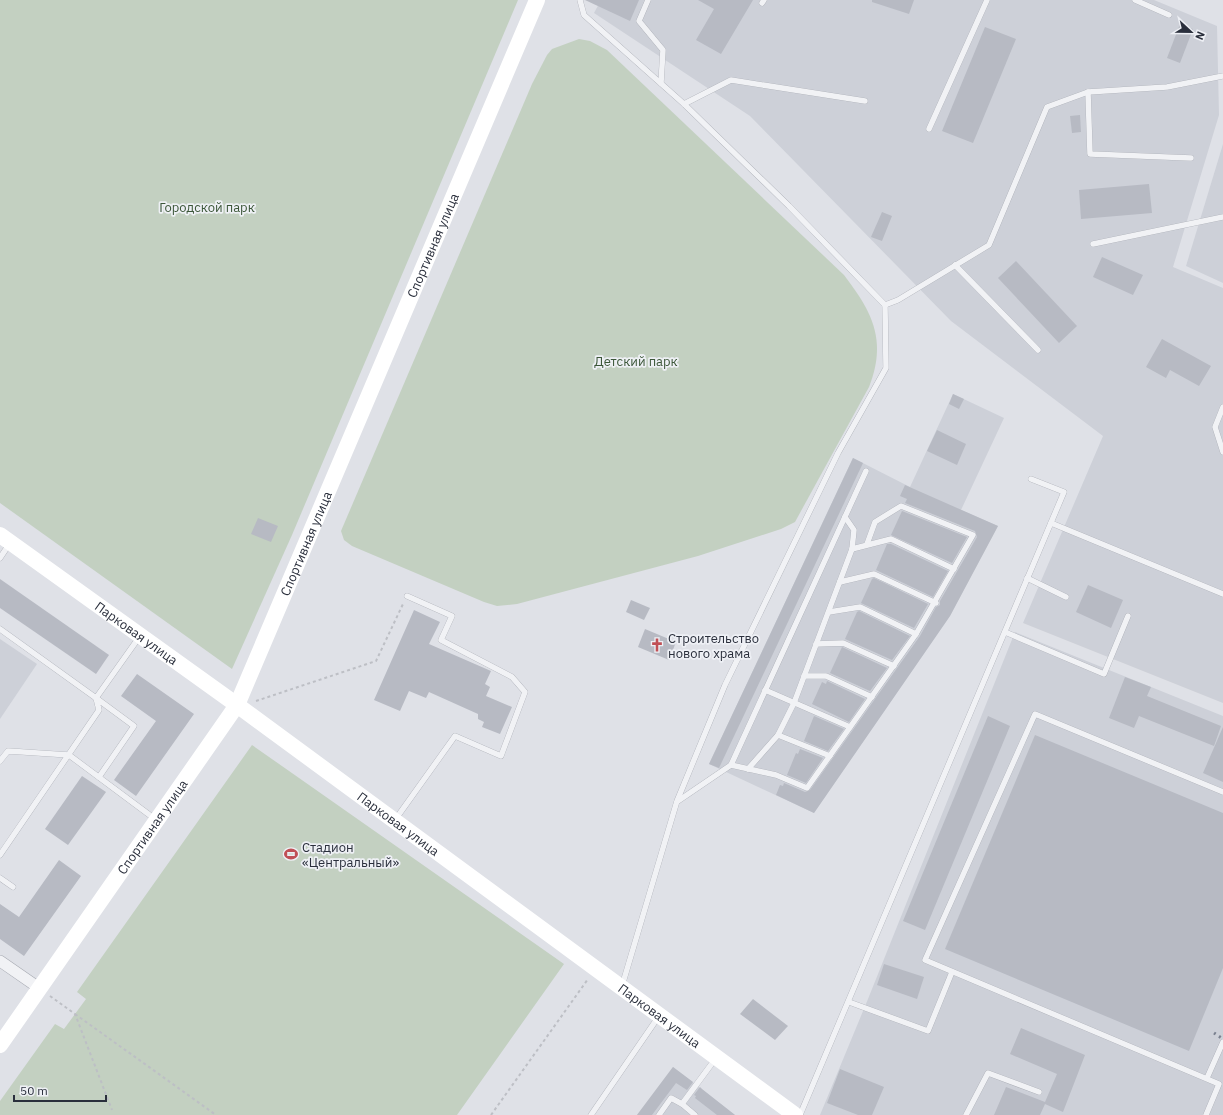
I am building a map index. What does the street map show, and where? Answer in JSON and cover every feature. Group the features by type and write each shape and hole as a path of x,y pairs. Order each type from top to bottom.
{"street":[{"name":"Спортивная улица","path":"0,1045 237,705 537,0"},
{"name":"Парковая улица","path":"5,539 237,705 795,1115"},
{"path":"0,961 39,988"}],"lane":[{"path":"580,0 584,15 684,104 789,206 885,305 886,368 838,453 725,685 677,801 621,988"},
{"path":"648,0 640,21 663,50 661,83"},
{"path":"929,128 987,0"},
{"path":"1135,0 1169,15"},
{"path":"885,305 898,300 989,245 1047,107 1088,92 1166,87 1223,76"},
{"path":"684,104 731,80 865,101"},
{"path":"1088,92 1090,154 1191,158"},
{"path":"1092,244 1223,218"},
{"path":"956,265 1038,350"},
{"path":"1223,407 1215,427 1223,452"},
{"path":"677,801 731,765 866,471"},
{"path":"800,1115 1064,492 1031,479"},
{"path":"731,765 776,775 807,788 916,634 936,603 974,535 901,506 875,522 867,544"},
{"path":"748,769 778,735 794,703 852,549 854,530 845,517"},
{"path":"1051,523 1223,594"},
{"path":"0,558 5,539"},
{"path":"852,549 890,539 954,569"},
{"path":"840,582 874,574 936,603"},
{"path":"1027,578 1066,597"},
{"path":"395,821 455,736 501,756 525,692 512,677 441,640 452,616 406,596"},
{"path":"829,612 860,607 916,634"},
{"path":"1005,632 1104,674 1128,616"},
{"path":"0,629 134,726 99,777"},
{"path":"0,854 99,710 96,698 140,636"},
{"path":"816,644 843,643 894,666"},
{"path":"804,676 826,676 872,696"},
{"path":"765,690 850,727"},
{"path":"1206,1115 1219,1084 925,960 1035,714 1223,792"},
{"path":"778,735 830,756"},
{"path":"0,761 8,751 69,755 156,820"},
{"path":"0,878 13,887"},
{"path":"849,1002 928,1031 952,972"},
{"path":"591,1115 660,1016"},
{"path":"1207,1078 1223,1042"},
{"path":"682,1104 716,1058"},
{"path":"966,1115 988,1073 1039,1092"},
{"path":"659,1115 671,1098 682,1104 695,1115"}],"path":[{"path":"237,705 258,700 376,661 406,596"},
{"path":"491,1115 596,968"},
{"path":"39,988 216,1115"},
{"path":"75,1014 112,1110"}],"shaded area":[{"path":"601,0 1154,0 1217,26 1219,115 1173,267 1223,288 1223,703 1023,623 1103,436 951,321 750,116 594,13"},
{"path":"1223,144 1223,283 1186,266"},
{"path":"953,394 1004,418 961,510 998,526 950,616 814,813 709,764 853,458 910,487"},
{"path":"1015,632 1223,716 1223,1115 820,1115"},
{"path":"0,639 37,664 0,719"},
{"path":"673,1067 735,1115 637,1115"}],"green space":[{"name":"Городской парк","path":"0,0 518,0 292,535 232,669 0,503"},
{"name":"Детский парк","path":"579,39 590,41 607,50 844,275 863,302 869,315 877,341 877,355 869,387 795,522 781,529 698,556 517,604 497,606 484,602 352,546 344,540 341,531 532,84 547,55 552,49"},
{"name":"Стадион «Центральный»","path":"252,745 564,964 457,1115 0,1115 0,1101 55,1024 64,1029 86,999 77,992"}],"building":[{"path":"585,0 639,0 630,21"},
{"path":"698,0 753,0 721,54 696,40 714,9"},
{"path":"872,0 914,0 909,14 872,2"},
{"path":"1180,24 1193,29 1180,63 1167,58"},
{"path":"985,27 1016,39 973,143 942,131"},
{"path":"1080,115 1081,132 1072,133 1070,116"},
{"path":"1149,184 1152,213 1081,219 1079,190"},
{"path":"882,212 892,216 882,241 871,237"},
{"path":"1102,257 1143,275 1133,295 1093,277"},
{"path":"1016,261 1077,326 1059,343 998,278"},
{"path":"1162,339 1211,366 1199,386 1170,370 1166,378 1146,367"},
{"path":"953,394 964,399 959,409 949,404"},
{"path":"937,430 966,444 957,465 927,451"},
{"path":"853,458 863,463 719,768 709,764"},
{"path":"905,485 998,526 950,616 814,813 776,795 780,785 783,786 784,783 805,792 810,790 920,636 936,607 940,605 940,601 977,537 975,531 905,503 907,499 900,496"},
{"path":"902,511 967,537 952,563 891,535"},
{"path":"258,518 278,526 271,542 251,534"},
{"path":"887,544 891,544 948,571 933,597 876,570"},
{"path":"874,578 928,604 914,628 861,603 872,579"},
{"path":"0,579 109,655 96,674 0,608"},
{"path":"1088,585 1123,600 1111,628 1076,612"},
{"path":"631,600 650,608 644,620 626,612"},
{"path":"414,610 440,622 429,644 491,671 485,684 490,687 486,696 512,707 500,734 482,727 484,722 478,719 478,714 429,692 426,698 409,691 400,711 374,700"},
{"path":"859,611 910,636 892,660 845,639 857,612"},
{"name":"Строительство нового храма","path":"645,629 676,642 669,660 638,647"},
{"path":"842,647 887,668 870,691 830,673"},
{"path":"137,674 194,714 136,796 114,780 156,721 121,696"},
{"path":"1125,677 1151,687 1147,696 1221,726 1214,746 1139,716 1134,728 1109,718"},
{"path":"827,681 865,699 849,722 812,704 822,682 826,684"},
{"path":"814,716 844,729 828,751 804,741"},
{"path":"988,716 1010,726 925,930 903,921"},
{"path":"1223,727 1223,782 1203,773"},
{"path":"1035,735 1223,813 1223,968 1189,1051 945,949"},
{"path":"800,749 823,758 806,783 787,775 796,753 798,754"},
{"path":"82,776 106,792 68,845 45,829"},
{"path":"59,860 81,876 24,956 0,939 0,904 19,917"},
{"path":"884,964 924,977 917,999 877,985"},
{"path":"753,999 788,1026 775,1040 740,1014"},
{"path":"1021,1028 1085,1055 1063,1112 1045,1104 1040,1115 994,1115 1006,1087 1045,1102 1057,1074 1010,1054"},
{"path":"673,1067 693,1082 687,1090 676,1083 652,1115 637,1115"},
{"path":"840,1069 884,1087 872,1115 858,1115 827,1103"},
{"path":"700,1087 735,1115 717,1115 695,1098 696,1096 694,1095"}],"railway":[{"path":"1214,1033 1223,1039"}],"place":[{"name":"Строительство нового храма","path":"657,645"},
{"name":"Стадион «Центральный»","path":"291,854"}]}
